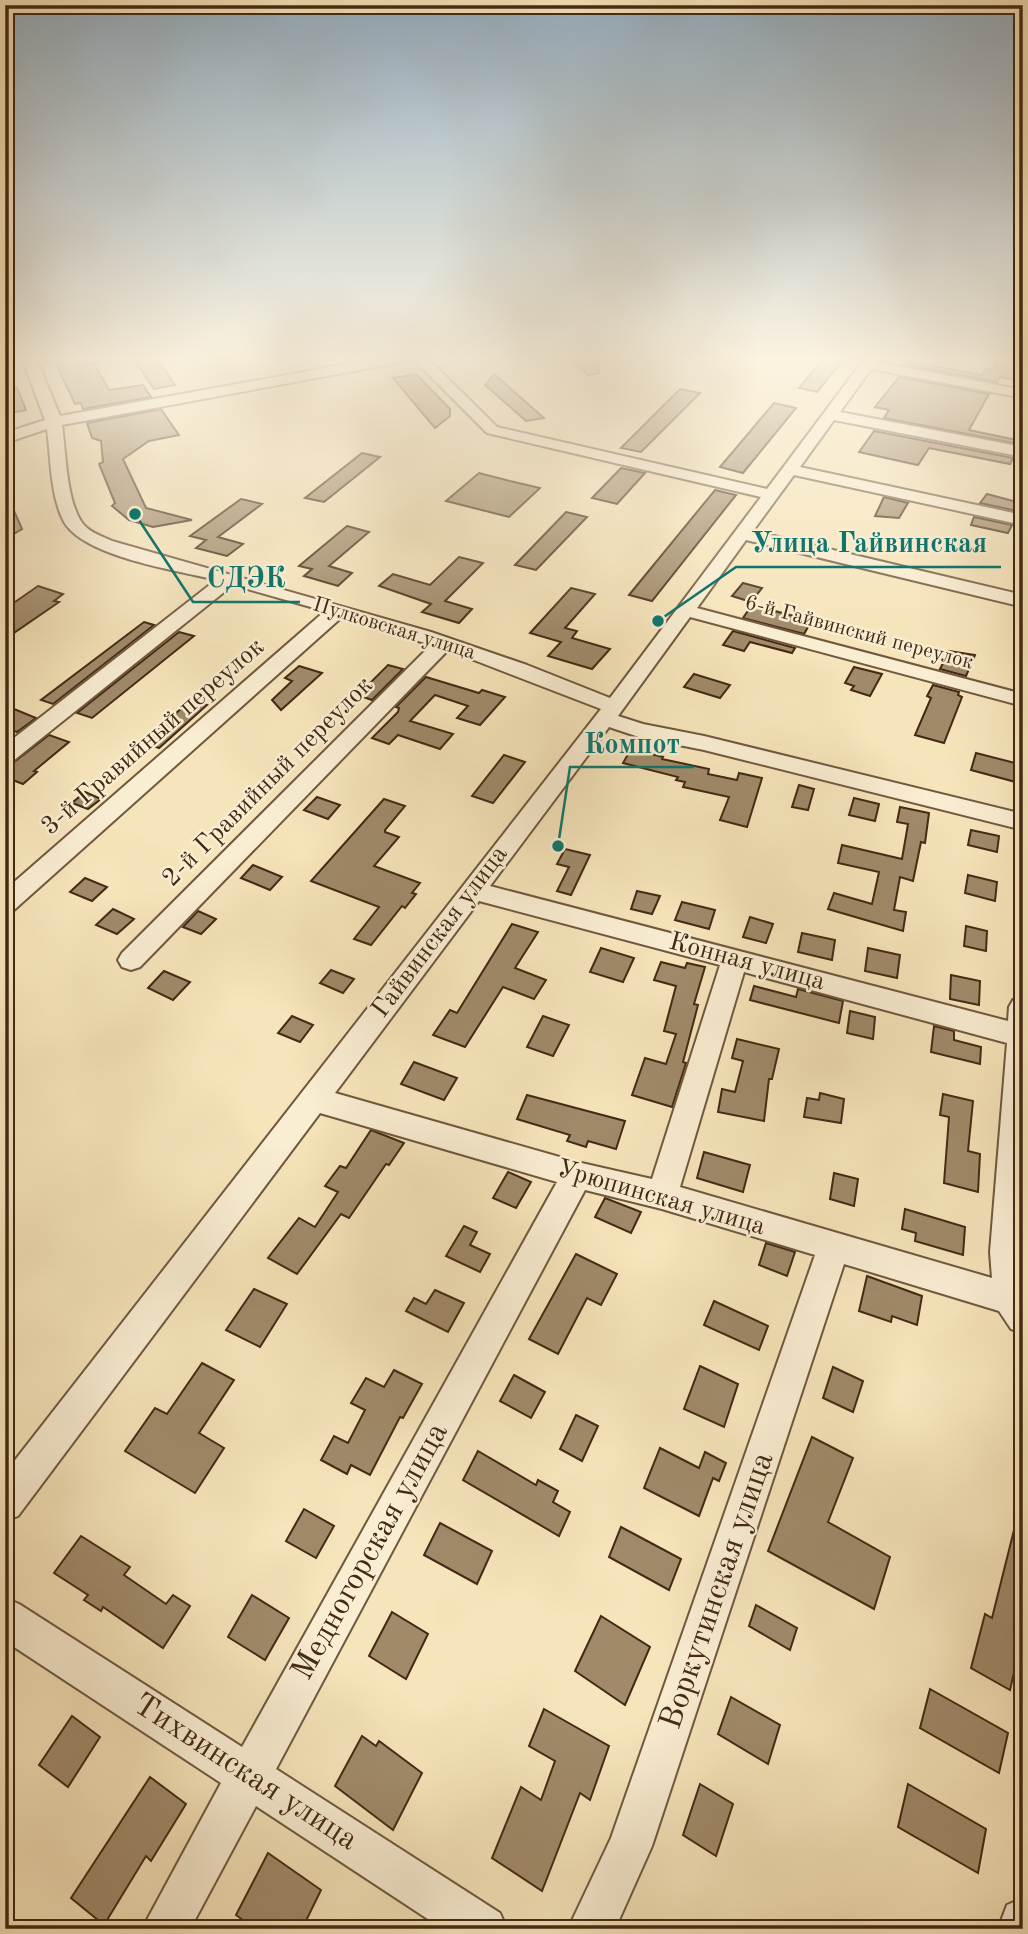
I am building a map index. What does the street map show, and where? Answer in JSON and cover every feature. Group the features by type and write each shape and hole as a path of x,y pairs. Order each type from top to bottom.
{"street":[{"name":"Пулковская улица","path":"57,448 65,493 77,529 93,539 444,643 560,684 639,730 705,743 1023,822"},
{"path":"571,448 769,494"},
{"name":"Гайвинская улица","path":"5,1503 609,713 803,448"},
{"path":"1004,448 1023,452"},
{"path":"788,468 1023,520"},
{"path":"742,534 1023,601"},
{"path":"5,756 230,578"},
{"name":"6-й Гайвинский переулок","path":"684,610 1023,700"},
{"name":"3-й Гравийный переулок","path":"5,904 337,611"},
{"name":"2-й Гравийный переулок","path":"131,960 444,643"},
{"name":"Конная улица","path":"472,890 735,958 1022,1022"},
{"path":"662,1195 735,958"},
{"path":"1016,1309 1006,1252 1022,1022"},
{"name":"Урюпинская улица","path":"312,1099 577,1175 662,1195 1016,1309"},
{"name":"Медногорская улица","path":"165,1929 577,1175"},
{"name":"Воркутинская улица","path":"591,1929 630,1846 833,1249"},
{"name":"Тихвинская улица","path":"5,1618 484,1929"},
{"path":"1021,1929 1023,1922"}],"building":[{"path":"102,448 139,448 123,459 146,508 192,520 153,527 129,520 112,506 115,503 99,464 103,462"},
{"path":"622,448 645,448 641,452"},
{"path":"736,448 763,448 743,473 720,467"},
{"path":"862,448 929,448 918,465 859,452"},
{"path":"930,448 963,448 1013,458 1010,464"},
{"path":"362,453 380,457 324,502 305,498"},
{"path":"621,468 645,473 617,504 592,498"},
{"path":"479,473 540,488 509,517 446,501"},
{"path":"5,490 22,529 5,539"},
{"path":"715,490 736,495 652,601 629,595"},
{"path":"987,494 1021,503 1017,511 980,503"},
{"path":"884,497 908,503 899,518 875,516"},
{"path":"241,499 262,504 218,537 243,544 227,556 196,548 206,540 190,536"},
{"path":"566,512 587,517 536,570 515,565"},
{"path":"974,517 1012,525 1008,533 971,525"},
{"path":"347,526 369,532 329,566 352,573 338,586 304,576 312,569 299,566"},
{"path":"459,557 483,563 445,601 472,609 459,623 422,612 431,604 379,586 393,574 430,585"},
{"path":"743,583 762,588 751,602 732,596"},
{"path":"38,586 63,594 54,601 59,602 5,639 5,609"},
{"path":"571,588 595,594 565,628 577,631 572,638 610,649 592,669 548,656 561,642 530,633"},
{"path":"752,605 812,620 804,634 743,618"},
{"path":"144,622 154,625 53,704 41,700"},
{"path":"733,631 795,648 792,653 750,642 744,651 723,645"},
{"path":"179,632 194,636 92,718 77,713"},
{"path":"949,651 975,655 966,676 940,669"},
{"path":"388,665 403,669 372,700 358,695"},
{"path":"299,666 322,673 281,710 272,700 292,681 285,678"},
{"path":"854,667 882,674 870,696 851,690 854,686 845,683"},
{"path":"694,674 730,685 720,698 684,687"},
{"path":"426,677 479,693 482,690 505,697 480,725 457,718 468,706 435,695 410,721 453,734 440,749 398,735 389,744 372,738 398,712 399,708 396,707"},
{"path":"933,685 959,692 958,695 962,697 944,743 915,735 931,698 927,696"},
{"path":"191,700 207,705 159,748 143,742"},
{"path":"14,709 36,718 17,732 5,727 5,715"},
{"path":"49,735 69,742 34,771 37,772 23,784 5,777 5,769"},
{"path":"631,749 709,769 708,774 737,780 739,773 762,778 747,827 720,820 729,797 683,787 685,782 676,780 678,777 623,763"},
{"path":"976,753 1023,765 1023,784 971,770"},
{"path":"504,755 525,762 493,803 472,796"},
{"path":"799,785 814,789 808,810 792,807"},
{"path":"85,792 101,799 88,809 72,803"},
{"path":"317,797 340,805 328,819 304,810"},
{"path":"854,798 879,804 875,821 849,815"},
{"path":"384,799 405,806 385,830 399,837 374,866 420,883 412,893 416,894 405,908 402,906 371,945 354,939 379,907 311,881"},
{"path":"900,807 929,813 925,843 921,842 913,881 900,877 894,910 906,912 903,931 828,909 834,893 872,904 879,872 838,863 842,845 902,859 908,824 897,822"},
{"path":"971,830 999,836 997,852 968,845"},
{"path":"565,849 590,855 571,895 557,891 569,867 557,864"},
{"path":"253,865 282,877 270,890 241,878"},
{"path":"968,875 997,882 995,901 965,893"},
{"path":"85,878 107,887 92,901 70,892"},
{"path":"637,891 660,896 652,914 631,909"},
{"path":"682,902 715,910 709,929 675,920"},
{"path":"113,909 134,919 117,934 96,925"},
{"path":"198,911 216,919 201,934 183,927"},
{"path":"750,917 773,924 766,943 743,937"},
{"path":"512,924 538,932 515,968 546,980 534,999 503,987 465,1047 433,1035 450,1010 457,1013"},
{"path":"966,926 987,931 986,951 964,946"},
{"path":"802,933 835,940 832,960 798,952"},
{"path":"601,948 634,958 623,982 590,972"},
{"path":"868,948 900,955 897,978 865,971"},
{"path":"661,962 685,968 687,963 705,967 694,1004 698,1005 683,1062 686,1063 672,1107 632,1095 645,1058 666,1064 676,1034 664,1031 676,986 654,980"},
{"path":"331,970 354,979 343,993 320,983"},
{"path":"164,971 190,982 173,1000 148,988"},
{"path":"951,975 980,981 979,1005 950,999"},
{"path":"754,986 796,997 798,989 843,1001 839,1023 750,1000"},
{"path":"850,1011 875,1017 873,1039 847,1033"},
{"path":"292,1016 313,1025 300,1042 278,1033"},
{"path":"543,1016 569,1025 553,1056 527,1047"},
{"path":"934,1026 954,1031 954,1040 981,1047 980,1064 931,1052"},
{"path":"737,1039 779,1049 772,1079 769,1079 764,1121 718,1112 722,1089 735,1092 743,1061 732,1058"},
{"path":"414,1062 457,1078 444,1100 401,1084"},
{"path":"820,1093 844,1099 841,1123 804,1117 807,1098 819,1100"},
{"path":"943,1094 973,1101 968,1151 980,1154 978,1192 944,1183 949,1117 940,1115"},
{"path":"527,1095 625,1121 616,1149 588,1141 586,1147 567,1141 570,1135 517,1119"},
{"path":"371,1130 404,1143 349,1218 341,1214 297,1274 268,1258 299,1218 315,1227 338,1192 325,1186 340,1166 346,1168"},
{"path":"704,1152 750,1165 743,1192 697,1178"},
{"path":"508,1172 531,1182 516,1208 493,1198"},
{"path":"834,1173 858,1179 854,1206 830,1199"},
{"path":"605,1198 641,1212 631,1233 595,1217"},
{"path":"905,1209 965,1227 963,1255 915,1241 916,1233 902,1229"},
{"path":"464,1226 477,1232 470,1245 490,1254 480,1272 446,1256"},
{"path":"766,1243 795,1252 787,1276 759,1265"},
{"path":"576,1254 617,1274 601,1305 587,1298 558,1354 529,1339"},
{"path":"867,1276 922,1296 917,1325 892,1316 891,1322 859,1311"},
{"path":"254,1289 287,1304 260,1347 226,1330"},
{"path":"435,1290 464,1303 448,1332 406,1311 414,1298 426,1304"},
{"path":"714,1301 768,1326 759,1350 704,1325"},
{"path":"202,1363 234,1380 199,1433 224,1448 195,1493 125,1451 155,1408 167,1414"},
{"path":"700,1366 738,1384 724,1427 684,1409"},
{"path":"833,1367 863,1381 853,1412 823,1398"},
{"path":"394,1370 422,1384 403,1418 400,1417 370,1475 351,1465 347,1474 321,1460 334,1436 348,1443 365,1410 351,1403 366,1378 384,1387"},
{"path":"514,1375 545,1392 531,1418 500,1401"},
{"path":"576,1415 598,1426 582,1461 560,1449"},
{"path":"812,1437 853,1458 828,1522 890,1557 874,1609 768,1551"},
{"path":"660,1448 699,1468 705,1452 726,1463 719,1481 713,1478 699,1516 644,1488"},
{"path":"478,1451 536,1485 538,1480 558,1491 553,1502 570,1512 559,1536 463,1480"},
{"path":"304,1509 334,1526 316,1558 286,1541"},
{"path":"1017,1518 1023,1519 1023,1633 1010,1690 971,1668 985,1614 992,1618"},
{"path":"440,1523 492,1551 477,1584 424,1555"},
{"path":"621,1527 681,1559 669,1590 609,1557"},
{"path":"81,1536 130,1567 124,1575 166,1604 173,1595 190,1606 163,1648 103,1607 101,1611 84,1600 88,1595 54,1573"},
{"path":"252,1595 289,1618 265,1660 228,1637"},
{"path":"756,1605 797,1628 790,1650 749,1626"},
{"path":"392,1612 428,1634 406,1679 369,1656"},
{"path":"601,1616 650,1647 625,1705 575,1671"},
{"path":"930,1689 1008,1733 999,1773 920,1728"},
{"path":"731,1697 780,1725 768,1764 718,1734"},
{"path":"544,1709 609,1746 590,1800 580,1793 542,1891 492,1858 521,1787 541,1800 555,1761 529,1746"},
{"path":"72,1716 100,1737 68,1787 39,1765"},
{"path":"362,1736 376,1746 379,1741 422,1773 393,1830 335,1786"},
{"path":"150,1777 186,1804 151,1861 146,1856 104,1925 71,1898"},
{"path":"700,1784 733,1804 716,1856 683,1835"},
{"path":"908,1784 986,1829 978,1873 898,1827"},
{"path":"268,1853 321,1890 302,1929 255,1929 236,1915"}],"place":[{"name":"СДЭК","path":"135,514"},
{"name":"Улица Гайвинская","path":"658,621"},
{"name":"Компот","path":"558,846"}]}
